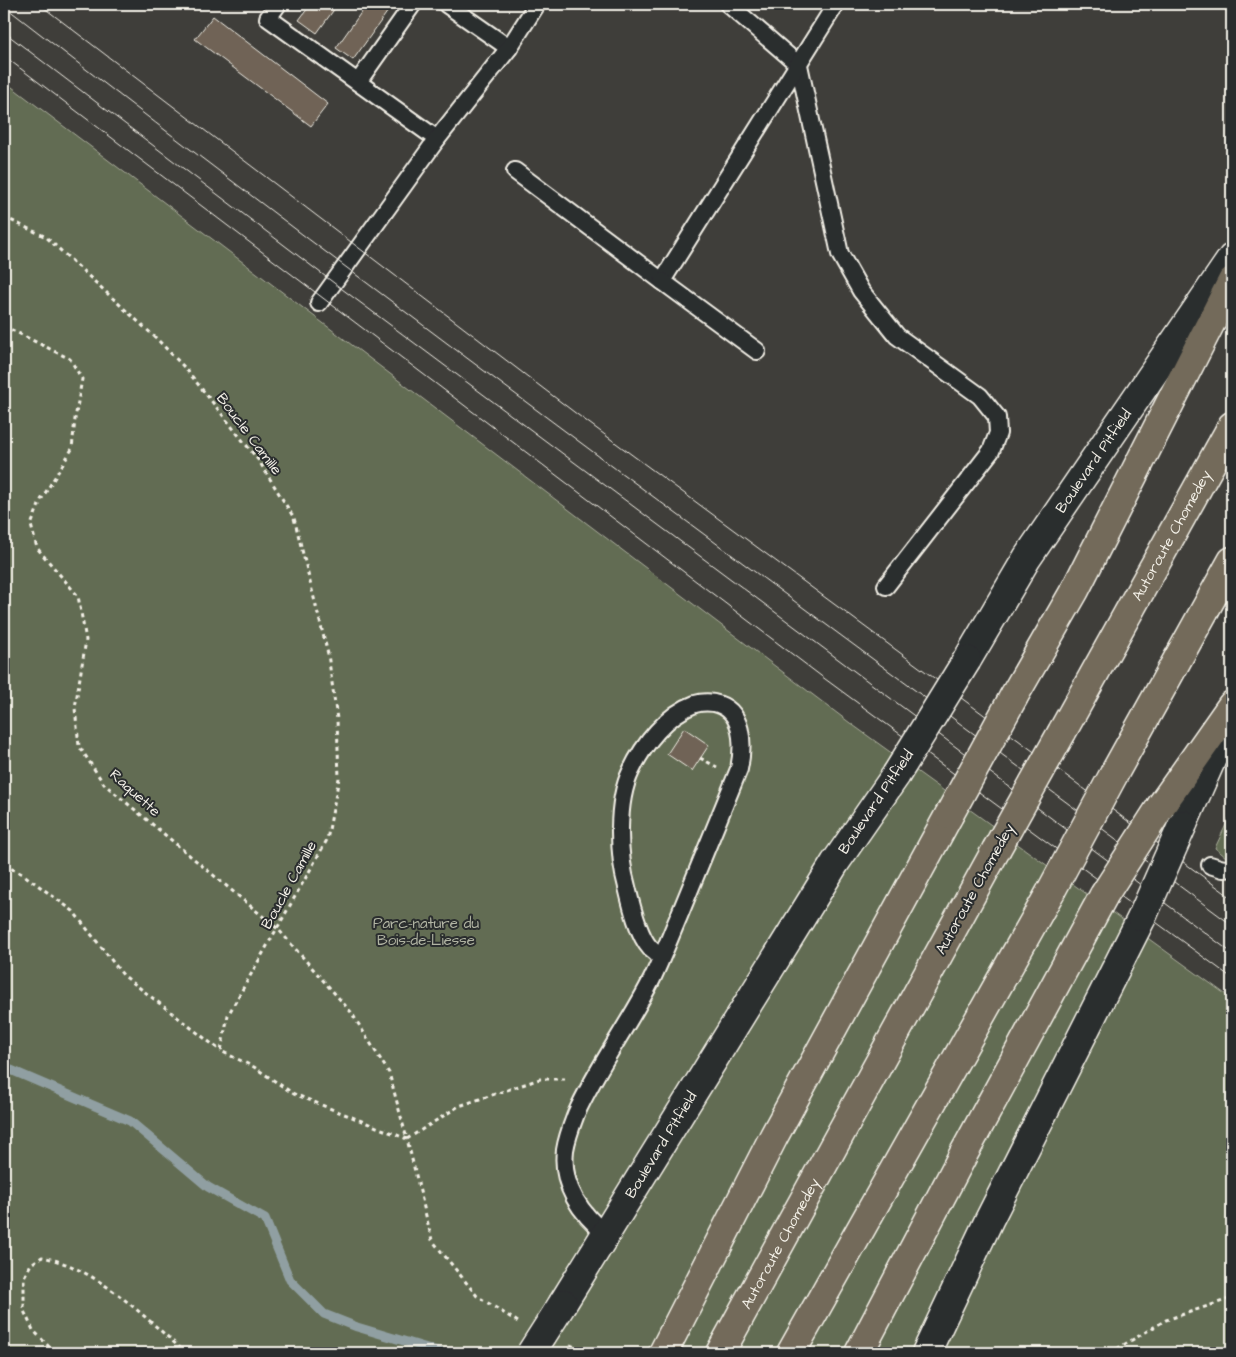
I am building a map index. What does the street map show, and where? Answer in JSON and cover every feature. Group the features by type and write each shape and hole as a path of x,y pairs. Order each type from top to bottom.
{"highway":[{"path":"663,1353 774,1136 948,815 1075,590 1232,281"},
{"name":"Autoroute Chomedey","path":"726,1343 996,850 1232,426"},
{"path":"791,1353 1051,891 1232,561"},
{"path":"860,1353 967,1146 1104,895 1161,806 1232,706"}],"main road":[{"name":"Boulevard Pitfield","path":"531,1353 836,863 896,775 1027,558 1232,258"},
{"path":"926,1353 984,1228 1127,948 1232,714"}],"lane":[{"path":"278,4 268,18 437,139"},
{"path":"358,82 412,4"},
{"path":"446,4 509,48"},
{"path":"319,303 437,139 509,48 537,4"},
{"path":"728,4 799,65 840,254 861,290 897,336 980,396 997,417 998,433 991,450 886,586"},
{"path":"662,281 836,4"},
{"path":"515,171 757,351"},
{"path":"606,1234 590,1221 577,1205 569,1188 565,1152 569,1130 582,1100 651,980 661,958 739,769 742,752 741,733 735,716 720,704 708,702 696,704 673,717 640,755 623,798 621,830 623,873 631,905 642,933 648,946 661,958"},
{"path":"1210,865 1223,869 1232,868"}],"path":[{"name":"Boucle Camille","path":"4,217 46,237 156,338 186,369 259,461 294,518 328,654 337,719 339,778 327,840 228,1015 221,1050"},
{"name":"Raquette","path":"4,326 70,359 82,379 72,450 41,500 31,525 37,548 78,596 86,640 75,708 78,746 104,784 278,929 351,1012 389,1073 407,1139"},
{"path":"4,865 24,875 73,911 123,975 221,1050 254,1068 294,1094 407,1139"},
{"path":"407,1139 459,1106 540,1079 594,1079"},
{"path":"407,1139 432,1240 477,1296 519,1322"},
{"path":"55,1353 34,1330 24,1312 24,1277 31,1264 42,1257 58,1260 108,1286 186,1353"},
{"path":"1110,1353 1166,1320 1232,1298"},
{"path":"563,1342 590,1353"}],"green space":[{"name":"Parc-nature du Bois-de-Liesse","path":"4,81 850,723 1232,999 1232,1353 4,1353"},
{"path":"1232,812 1232,862 1215,848"}],"building":[{"path":"311,4 338,4 317,33 299,20"},
{"path":"367,4 393,4 353,60 336,48"},
{"path":"213,16 328,104 311,126 195,39"},
{"path":"684,728 709,745 692,771 667,754"}],"waterway":[{"path":"4,1067 130,1121 208,1187 265,1219 290,1280 324,1314 357,1327 444,1353"}],"tram line":[{"path":"39,4 574,412 1232,898"},
{"path":"4,6 462,354 1232,925"},
{"path":"4,32 334,283 1232,953"},
{"path":"4,56 821,676 1232,978"}]}
